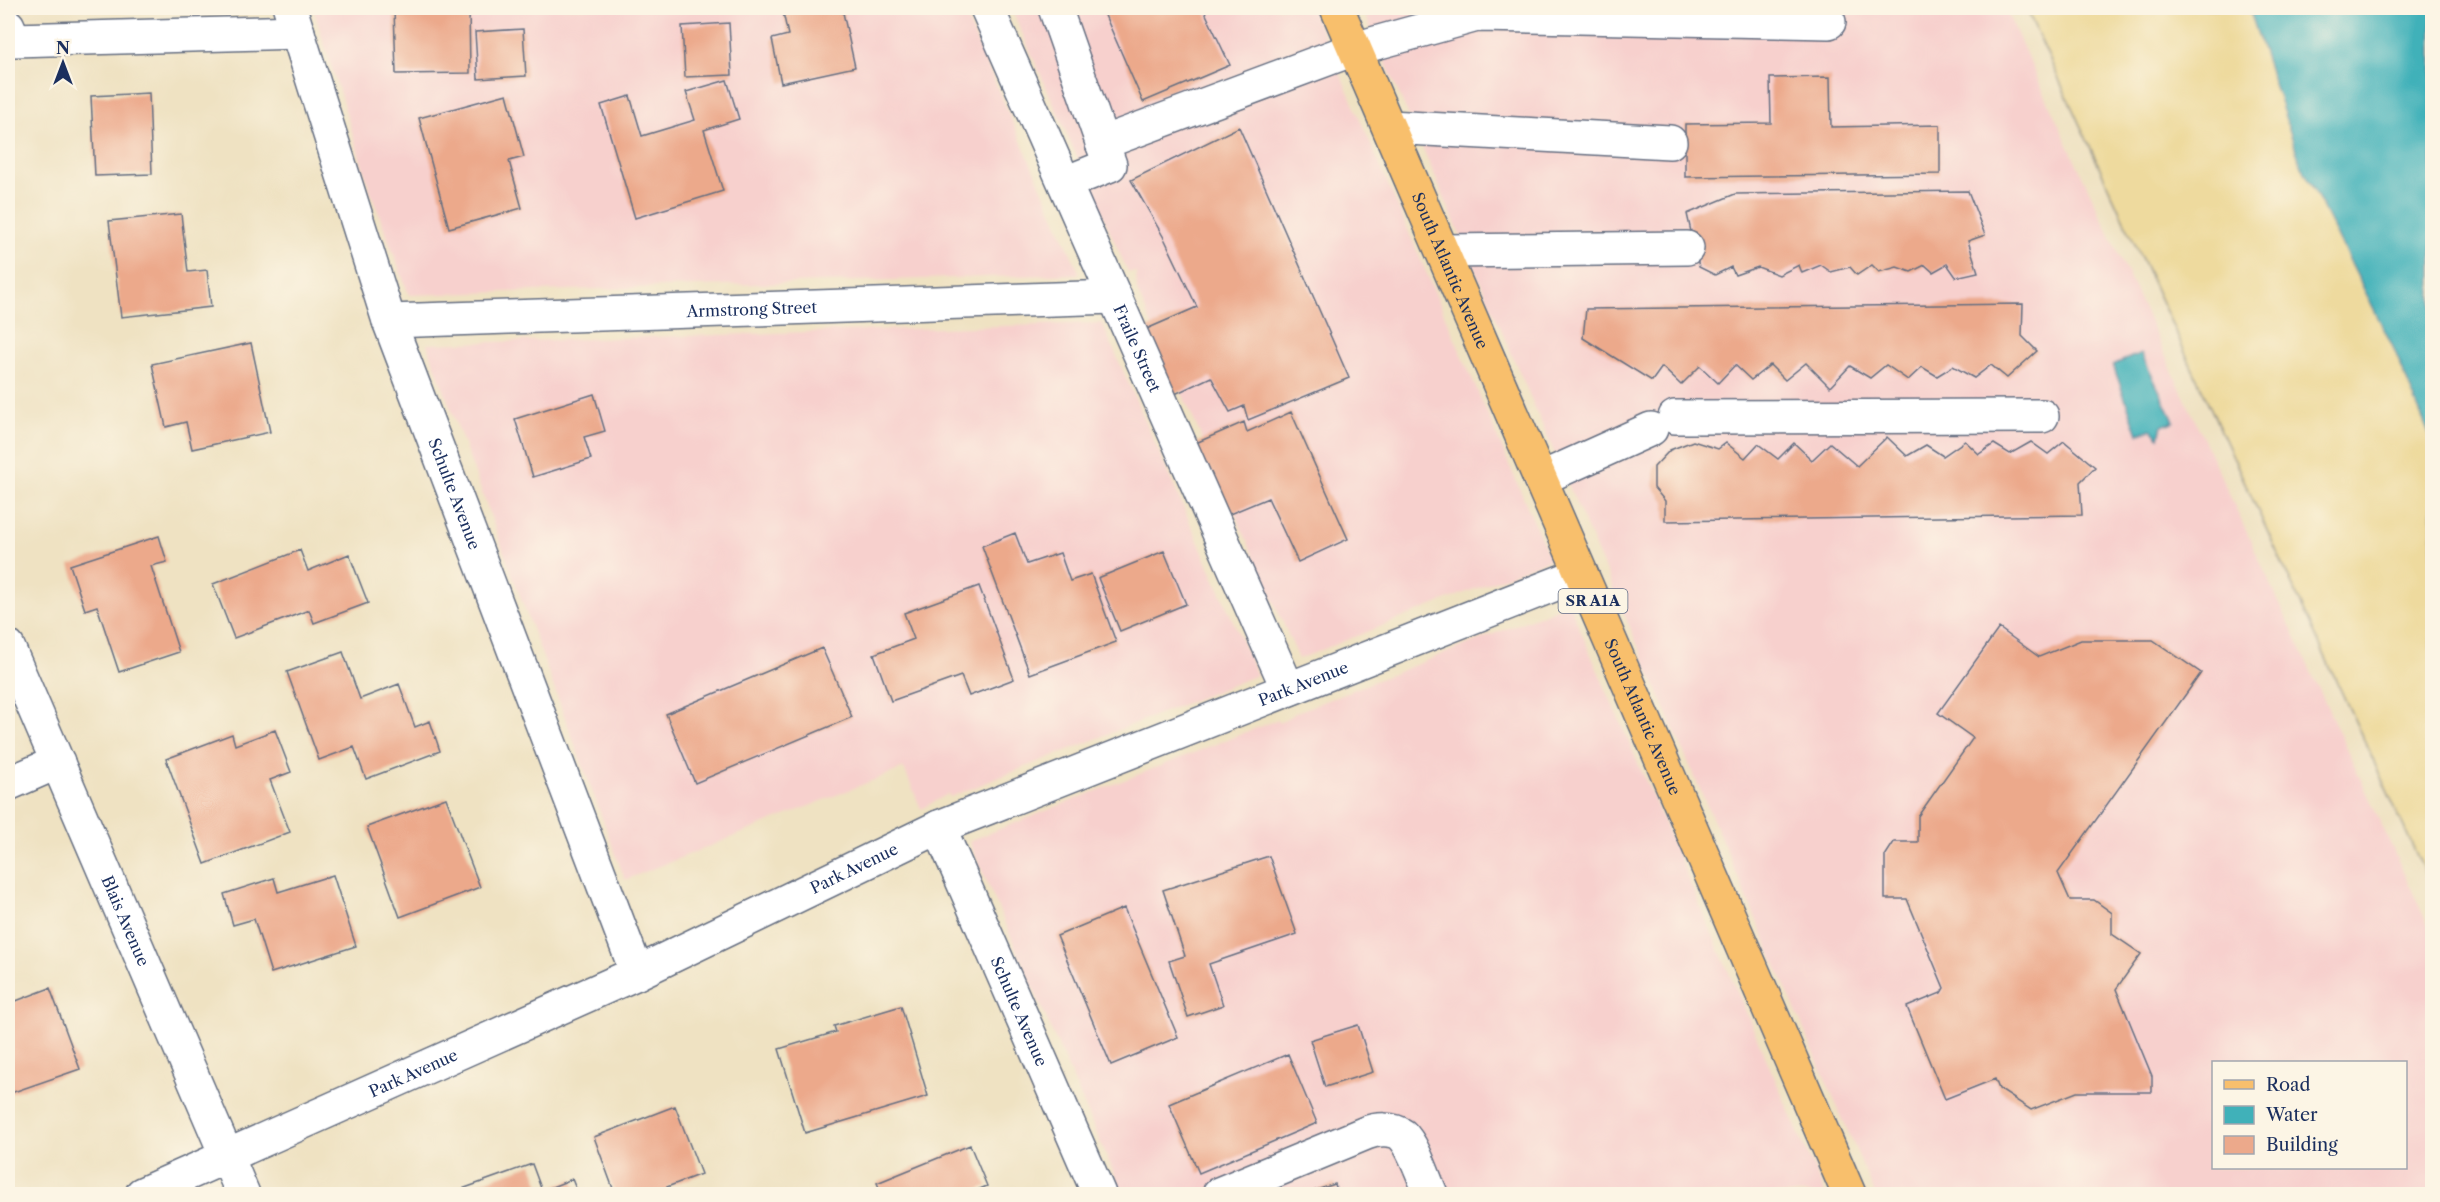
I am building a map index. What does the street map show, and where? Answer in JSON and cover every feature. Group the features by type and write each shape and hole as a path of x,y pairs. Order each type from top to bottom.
{"main road":[{"name":"South Atlantic Avenue","path":"1337,8 1444,251 1849,1194"}],"street":[{"name":"Fraile Street","path":"987,8 1288,689"},
{"path":"1055,8 1110,165 1065,183"},
{"path":"1102,143 1354,49 1477,15 1829,22"},
{"path":"8,26 14,40 294,20"},
{"name":"Schulte Avenue","path":"294,20 389,321 637,973"},
{"path":"1389,127 1670,142"},
{"path":"1444,251 1687,248"},
{"name":"Armstrong Street","path":"389,321 1115,297"},
{"path":"1540,479 1663,423 2042,416"},
{"name":"Park Avenue","path":"142,1194 637,973 939,827 1581,574"},
{"name":"Blais Avenue","path":"8,647 243,1194"},
{"path":"8,784 58,762"},
{"name":"Schulte Avenue","path":"939,827 1099,1194"},
{"path":"1219,1194 1366,1132 1384,1130 1401,1134 1407,1142 1431,1194"}],"shaded area":[{"path":"313,8 962,8 1080,274 409,295 371,193"},
{"path":"1011,8 1312,8 1550,559 1299,659 1137,291 1136,272 1128,272"},
{"path":"1362,8 2005,8 2432,934 2432,1194 1875,1194"},
{"path":"1102,323 1257,675 950,797 948,794 921,809 904,768 625,880 427,344"},
{"path":"1569,604 1825,1194 1123,1194 969,841 1277,720 1279,723 1297,712"}],"sand":[{"path":"2026,8 2384,8 2432,121 2432,888"}],"water":[{"path":"2249,8 2432,8 2432,441 2394,349 2300,162"},
{"path":"2141,353 2174,421 2162,426 2159,437 2151,429 2138,434 2113,365"}],"building":[{"path":"394,8 469,8 470,73 396,74"},
{"path":"782,8 842,8 855,67 781,83 772,39 788,35"},
{"path":"1119,8 1203,8 1230,65 1143,102 1104,13"},
{"path":"729,23 732,75 685,77 682,26"},
{"path":"523,29 526,76 478,79 475,32"},
{"path":"1830,77 1831,127 1940,125 1940,174 1685,177 1685,124 1771,123 1770,78"},
{"path":"727,80 739,119 704,130 723,191 635,218 601,105 630,96 642,136 695,120 686,92"},
{"path":"149,93 152,174 95,176 91,96"},
{"path":"507,94 524,157 509,161 522,208 449,228 419,118"},
{"path":"1239,127 1349,378 1248,420 1244,406 1230,412 1211,377 1173,395 1142,331 1197,307 1164,238 1131,180"},
{"path":"1968,191 1985,235 1968,241 1978,272 1956,277 1947,264 1933,272 1925,265 1911,272 1897,267 1879,272 1872,265 1857,275 1850,267 1831,272 1821,265 1802,273 1799,265 1779,275 1758,267 1735,275 1731,267 1715,275 1699,267 1687,214 1735,194"},
{"path":"181,214 188,272 207,270 211,307 121,317 109,221"},
{"path":"2023,304 2022,336 2037,351 2007,378 1991,365 1974,378 1953,366 1937,376 1922,367 1908,380 1886,365 1870,378 1850,366 1830,387 1806,363 1785,380 1770,365 1751,380 1735,365 1718,383 1700,366 1681,385 1662,367 1652,381 1583,338 1586,309"},
{"path":"251,343 270,432 192,449 186,422 166,427 152,364"},
{"path":"594,394 605,431 584,437 591,459 533,477 515,419"},
{"path":"1291,412 1348,539 1298,562 1268,498 1220,518 1189,446 1244,422 1247,432"},
{"path":"1887,437 1907,456 1926,445 1943,456 1965,441 1979,454 1994,444 2010,454 2031,442 2048,454 2064,441 2095,467 2080,482 2082,515 1665,521 1665,501 1654,488 1654,467 1670,450 1693,441 1718,449 1726,443 1745,458 1758,444 1778,459 1794,443 1812,460 1830,443 1857,466"},
{"path":"1015,533 1027,564 1060,553 1070,581 1091,574 1116,642 1030,674 982,546"},
{"path":"159,536 167,562 151,566 179,652 119,672 97,606 85,610 70,565"},
{"path":"300,550 308,571 349,554 368,603 314,623 309,610 234,638 213,584"},
{"path":"1164,551 1186,604 1120,631 1098,578"},
{"path":"979,586 1014,679 969,696 961,676 891,701 874,654 914,639 904,613"},
{"path":"1999,628 2039,657 2081,640 2153,640 2201,673 2058,873 2070,900 2094,900 2112,913 2112,934 2141,954 2116,989 2152,1076 2152,1092 2077,1092 2031,1110 1999,1089 1995,1079 1945,1099 1907,1007 1941,993 1944,988 1907,899 1885,899 1885,856 1894,842 1918,842 1918,816 1973,738 1938,713"},
{"path":"822,648 852,717 695,783 666,714"},
{"path":"343,652 360,699 399,684 415,727 430,721 440,751 366,779 354,747 319,760 287,672"},
{"path":"275,730 291,772 270,780 290,832 205,864 166,759 232,734 235,745"},
{"path":"446,798 480,887 400,917 367,827"},
{"path":"1269,856 1297,934 1209,964 1223,1005 1188,1017 1169,961 1185,956 1163,890"},
{"path":"333,875 356,946 271,973 254,919 233,925 224,894 274,878 278,892"},
{"path":"1124,908 1178,1037 1111,1065 1057,936"},
{"path":"50,988 80,1069 8,1094 8,1004"},
{"path":"901,1006 928,1096 805,1133 779,1049 836,1032 834,1026"},
{"path":"1358,1025 1373,1072 1325,1087 1310,1040"},
{"path":"1288,1054 1317,1123 1199,1173 1169,1104"},
{"path":"675,1106 701,1174 667,1187 670,1194 615,1194 594,1137"},
{"path":"970,1145 987,1186 968,1194 882,1194 877,1183"},
{"path":"532,1164 542,1191 572,1179 578,1194 464,1194 462,1189"},
{"path":"1335,1184 1338,1194 1304,1194"}]}
